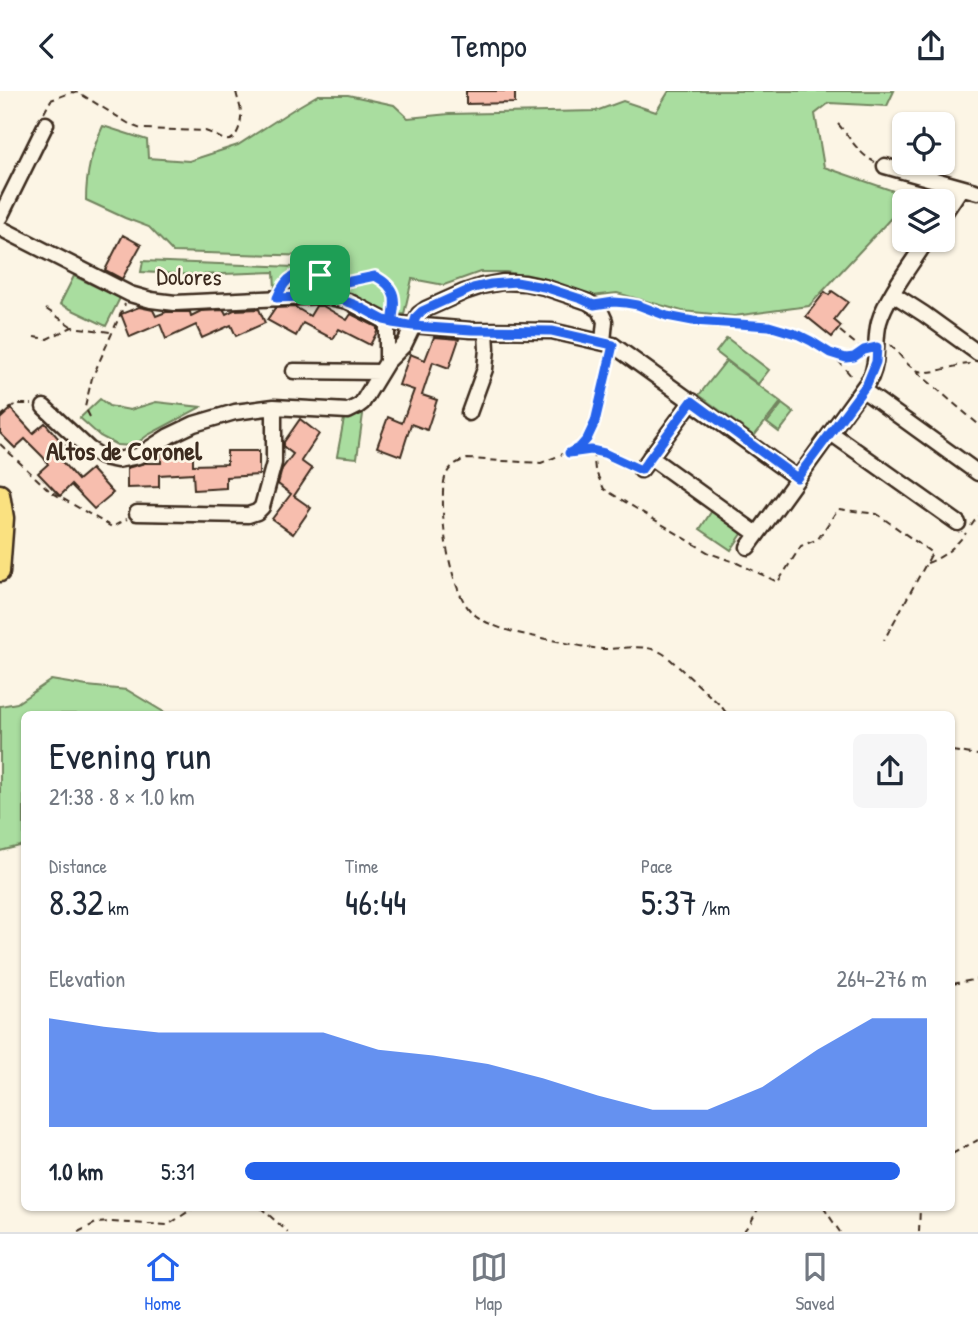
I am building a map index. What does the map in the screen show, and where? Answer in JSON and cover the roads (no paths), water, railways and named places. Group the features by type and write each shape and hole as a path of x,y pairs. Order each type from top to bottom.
{"main road":[{"path":"0,494 4,518 0,572"}],"street":[{"path":"0,217 46,124"},
{"path":"885,166 978,192"},
{"path":"955,197 961,188"},
{"name":"Dolores","path":"0,228 130,294 151,300 174,303 324,296 340,299 390,322 413,326 486,331 552,331 608,343"},
{"path":"748,547 863,390 874,370 880,320 893,293 920,252"},
{"path":"44,407 89,450 102,457 117,460 138,456 169,436 207,419 235,412 274,407 348,411 362,403 384,367 404,345 416,317 426,309 464,292 491,284 516,282 535,285 594,305 600,310 608,343 797,478"},
{"path":"893,293 978,353"},
{"path":"384,367 390,322"},
{"path":"469,413 485,369 486,331"},
{"path":"293,371 384,367"},
{"path":"863,390 978,473"},
{"path":"641,470 692,401"},
{"path":"137,513 251,515 257,512 262,507 274,463 274,407"},
{"path":"831,433 958,523"},
{"path":"650,457 757,534"}],"district":[{"name":"Altos de Coronel","path":"124,451"}]}
